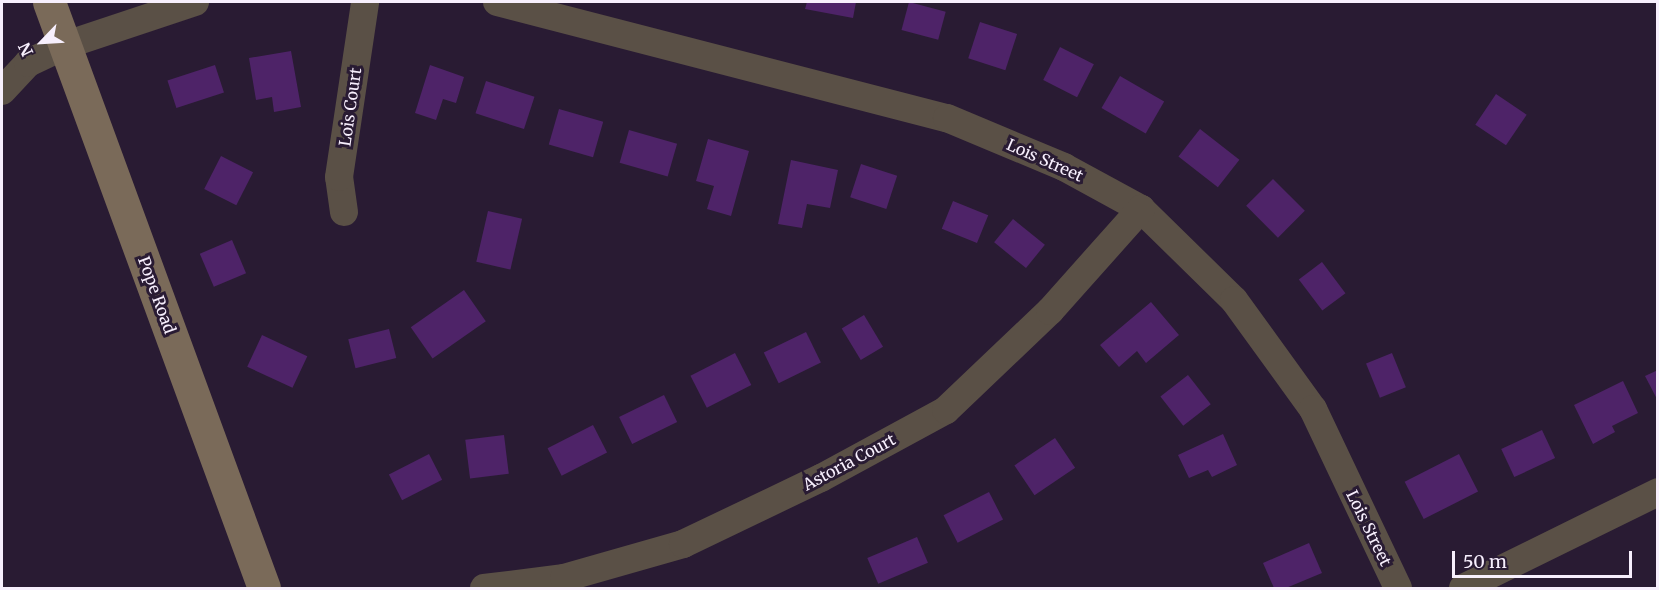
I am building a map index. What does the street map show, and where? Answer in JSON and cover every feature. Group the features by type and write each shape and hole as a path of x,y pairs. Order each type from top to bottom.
{"street":[{"name":"Pope Road","path":"49,2 264,588"},
{"path":"2,91 28,63 66,45 195,2"},
{"name":"Lois Court","path":"344,212 339,177 365,2"},
{"name":"Lois Street","path":"497,2 603,14 947,118 1064,167 1141,209 1234,300 1313,410 1398,588"},
{"name":"Astoria Court","path":"484,588 564,578 682,544 821,478 946,410 1050,311 1141,209"},
{"path":"1463,588 1658,492"}],"building":[{"path":"807,2 856,2 853,18 805,9"},
{"path":"909,2 946,12 938,40 901,30"},
{"path":"980,22 1017,34 1005,70 968,58"},
{"path":"1060,47 1094,64 1077,97 1043,80"},
{"path":"291,51 301,107 274,112 272,97 256,100 249,58"},
{"path":"215,65 224,93 176,108 167,80"},
{"path":"430,65 464,77 456,103 443,99 436,120 415,113"},
{"path":"1120,76 1164,102 1146,134 1102,108"},
{"path":"486,81 535,97 524,129 475,113"},
{"path":"1496,94 1527,115 1506,145 1475,125"},
{"path":"559,109 603,122 593,157 549,145"},
{"path":"1200,129 1239,160 1218,187 1178,157"},
{"path":"629,130 677,144 668,176 620,163"},
{"path":"708,139 749,151 731,216 707,209 714,186 696,181"},
{"path":"221,156 253,172 236,205 204,189"},
{"path":"791,160 838,170 830,208 807,204 802,228 778,224"},
{"path":"861,164 897,176 886,209 850,197"},
{"path":"1273,179 1305,211 1278,238 1246,206"},
{"path":"953,201 988,215 977,243 942,229"},
{"path":"488,211 522,219 510,270 476,262"},
{"path":"1013,219 1045,245 1026,268 994,242"},
{"path":"232,240 246,273 214,287 200,254"},
{"path":"1322,262 1345,293 1322,311 1299,279"},
{"path":"464,290 486,321 433,358 411,327"},
{"path":"1151,302 1179,335 1146,363 1137,351 1119,367 1100,345"},
{"path":"864,315 883,347 861,360 842,328"},
{"path":"389,329 396,358 356,368 348,339"},
{"path":"806,332 821,363 779,383 764,353"},
{"path":"262,335 307,356 293,388 247,367"},
{"path":"735,353 751,385 707,408 690,376"},
{"path":"1392,353 1406,387 1380,398 1366,363"},
{"path":"1658,370 1658,401 1645,376"},
{"path":"1188,375 1211,404 1183,426 1160,397"},
{"path":"1623,381 1638,413 1612,426 1615,432 1593,444 1574,405"},
{"path":"664,395 677,422 632,444 619,417"},
{"path":"593,425 607,453 562,476 548,448"},
{"path":"1542,430 1555,458 1514,477 1501,449"},
{"path":"1223,434 1237,465 1212,477 1208,470 1189,478 1178,455"},
{"path":"504,435 509,474 470,478 465,440"},
{"path":"1055,438 1075,468 1035,495 1014,465"},
{"path":"429,454 442,480 402,500 389,474"},
{"path":"1459,454 1478,491 1424,519 1405,482"},
{"path":"989,492 1003,520 958,543 944,515"},
{"path":"917,537 928,563 878,584 867,558"},
{"path":"1309,543 1322,573 1286,588 1274,588 1263,563"}]}
